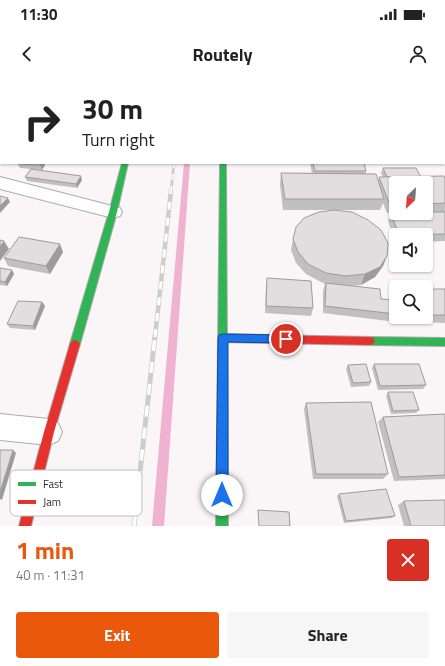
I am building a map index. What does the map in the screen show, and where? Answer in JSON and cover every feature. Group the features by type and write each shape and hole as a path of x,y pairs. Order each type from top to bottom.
{"street":[{"path":"39,470 113,212 125,164"},
{"path":"222,526 223,164"},
{"path":"0,183 113,212"},
{"path":"223,338 445,342"},
{"path":"0,427 49,432"},
{"path":"25,526 28,516"}],"building":[{"path":"18,164 41,164 40,165"},
{"path":"313,164 364,164 366,171 315,171"},
{"path":"383,168 416,168 420,176 389,176 387,177"},
{"path":"31,169 81,176 76,184 25,177"},
{"path":"281,173 376,174 384,199 285,199"},
{"path":"433,176 444,176 445,203 433,204"},
{"path":"379,177 389,177 389,202"},
{"path":"0,196 8,198 0,206"},
{"path":"334,210 352,212 368,220 381,230 388,243 387,256 380,267 365,274 346,276 326,273 308,264 298,252 293,239 296,227 304,218 319,212"},
{"path":"433,212 445,212 445,234 433,234 433,228 396,228 394,220 433,220"},
{"path":"19,237 60,244 46,266 4,258"},
{"path":"0,240 4,241 0,247"},
{"path":"0,268 12,270 5,282 0,281"},
{"path":"267,278 311,281 313,308 266,306"},
{"path":"326,283 380,289 381,299 389,300 389,313 325,306"},
{"path":"433,289 445,289 445,315 433,315"},
{"path":"18,301 42,302 33,326 7,324"},
{"path":"366,364 371,382 353,383 348,365"},
{"path":"374,364 419,364 426,385 380,386"},
{"path":"388,392 413,392 419,410 393,411"},
{"path":"371,402 388,474 316,474 306,403"},
{"path":"445,414 445,475 399,477 383,417"},
{"path":"0,450 13,450 0,492"},
{"path":"386,489 395,516 346,521 339,494"},
{"path":"445,500 445,526 411,526 404,501"},
{"path":"258,510 289,512 290,526 259,526"}],"waterway":[{"path":"158,526 187,164"}],"railway":[{"path":"171,192 174,164"},
{"path":"155,337 171,191"},
{"path":"140,470 155,336"},
{"path":"134,526 135,516"}],"traffic: fast":[{"path":"75,344 113,212 125,164"},
{"path":"222,526 223,164"},
{"path":"370,341 445,342"}],"traffic: jam":[{"path":"223,338 370,341"},
{"path":"39,470 75,344"},
{"path":"25,526 28,516"}],"route":[{"path":"222,495 223,338 286,339"}]}
